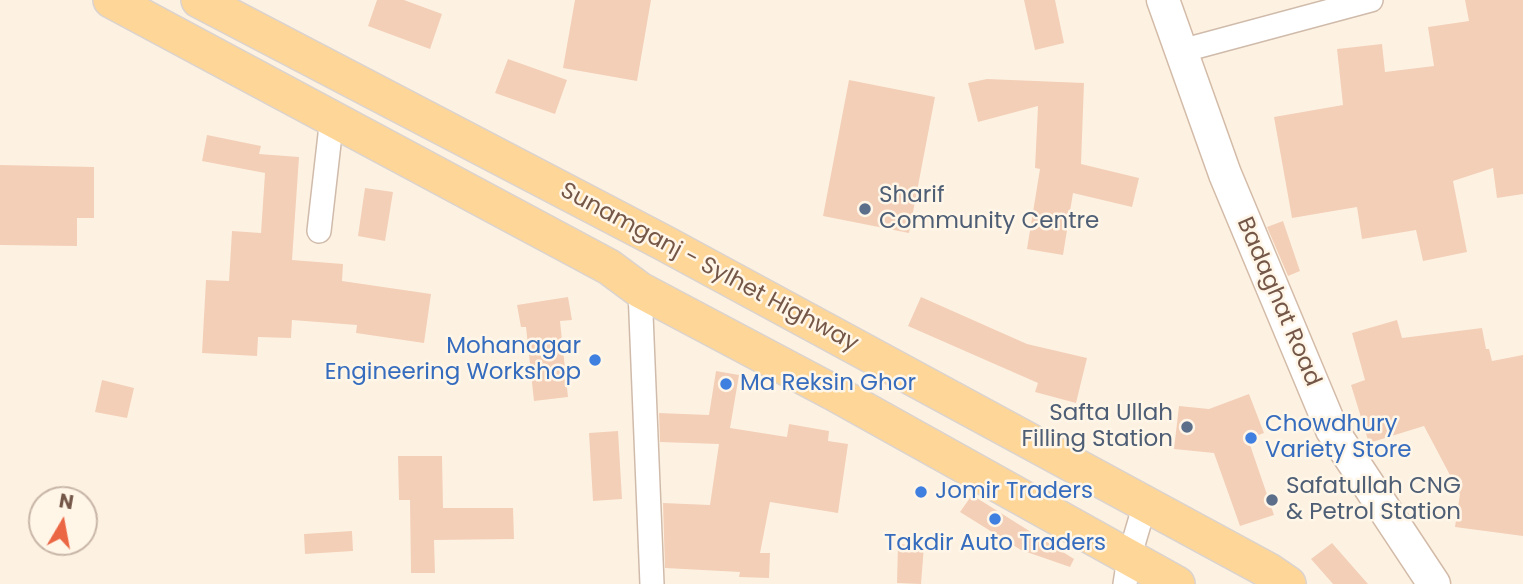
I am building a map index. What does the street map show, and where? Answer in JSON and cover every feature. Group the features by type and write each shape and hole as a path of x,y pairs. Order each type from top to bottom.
{"main road":[{"name":"Sunamganj - Sylhet Highway","path":"111,0 609,267 639,290 836,394 1127,571 1177,584"},
{"name":"Sunamganj - Sylhet Highway","path":"199,0 640,230 1145,504 1273,580"},
{"name":"Badaghat Road","path":"1163,0 1225,174 1332,430 1434,584"},
{"path":"836,394 860,349"}],"street":[{"path":"1181,51 1371,0"},
{"path":"319,231 331,117"},
{"path":"639,290 652,584"},
{"path":"1127,571 1145,504"}],"building":[{"path":"377,0 404,0 442,14 430,49 368,26"},
{"path":"575,0 651,0 637,81 563,68"},
{"path":"1024,0 1055,0 1064,43 1035,50"},
{"path":"1465,0 1523,0 1523,194 1497,198 1493,168 1453,181 1467,252 1423,261 1416,230 1362,239 1357,207 1292,218 1274,117 1343,105 1337,49 1382,44 1385,72 1434,66 1428,27 1469,21"},
{"path":"508,59 567,80 555,114 495,93"},
{"path":"987,79 1084,83 1081,164 1139,178 1132,207 1073,193 1063,255 1027,249 1040,169 1035,168 1038,106 978,122 968,83"},
{"path":"849,80 935,97 909,233 823,216"},
{"path":"207,135 261,146 259,154 299,157 292,260 343,264 342,281 431,294 424,343 356,333 357,325 292,320 291,338 258,337 257,356 202,353 206,280 229,281 232,231 261,233 265,173 202,161"},
{"path":"0,165 94,167 94,218 77,218 77,246 0,245"},
{"path":"365,188 393,192 385,241 358,236"},
{"path":"1283,221 1300,271 1288,276 1267,227"},
{"path":"568,297 572,320 560,321 568,397 534,401 526,327 521,327 517,305"},
{"path":"921,297 1027,344 1087,358 1076,403 1035,392 1038,383 908,326"},
{"path":"1397,320 1402,338 1482,328 1486,349 1489,349 1492,361 1523,355 1523,536 1455,527 1460,494 1424,426 1369,443 1351,385 1365,380 1352,333"},
{"path":"716,371 739,375 730,428 787,437 789,424 829,431 828,441 848,444 838,513 770,502 760,553 770,553 769,578 739,577 740,572 665,568 663,503 710,505 719,444 660,442 659,413 709,415"},
{"path":"102,380 134,388 127,418 95,412"},
{"path":"1249,394 1264,433 1248,439 1274,515 1240,526 1214,453 1174,449 1179,406 1209,409"},
{"path":"618,431 622,499 593,501 589,433"},
{"path":"398,456 442,456 443,508 513,508 514,539 434,540 435,573 411,573 410,500 399,500"},
{"path":"972,495 1074,559 1070,567 1021,550 960,512"},
{"path":"352,531 353,551 305,554 304,534"},
{"path":"1332,543 1368,584 1333,584 1311,559"},
{"path":"898,544 924,546 921,584 897,583"}],"place":[{"name":"Sharif Community Centre","path":"865,209"},
{"name":"Mohanagar Engineering Workshop","path":"595,360"},
{"name":"Ma Reksin Ghor","path":"726,384"},
{"name":"Safta Ullah Filling Station","path":"1187,427"},
{"name":"Chowdhury Variety Store","path":"1251,438"},
{"name":"Jomir Traders","path":"921,492"},
{"name":"Safatullah CNG & Petrol Station","path":"1272,500"},
{"name":"Takdir Auto Traders","path":"995,519"}]}
